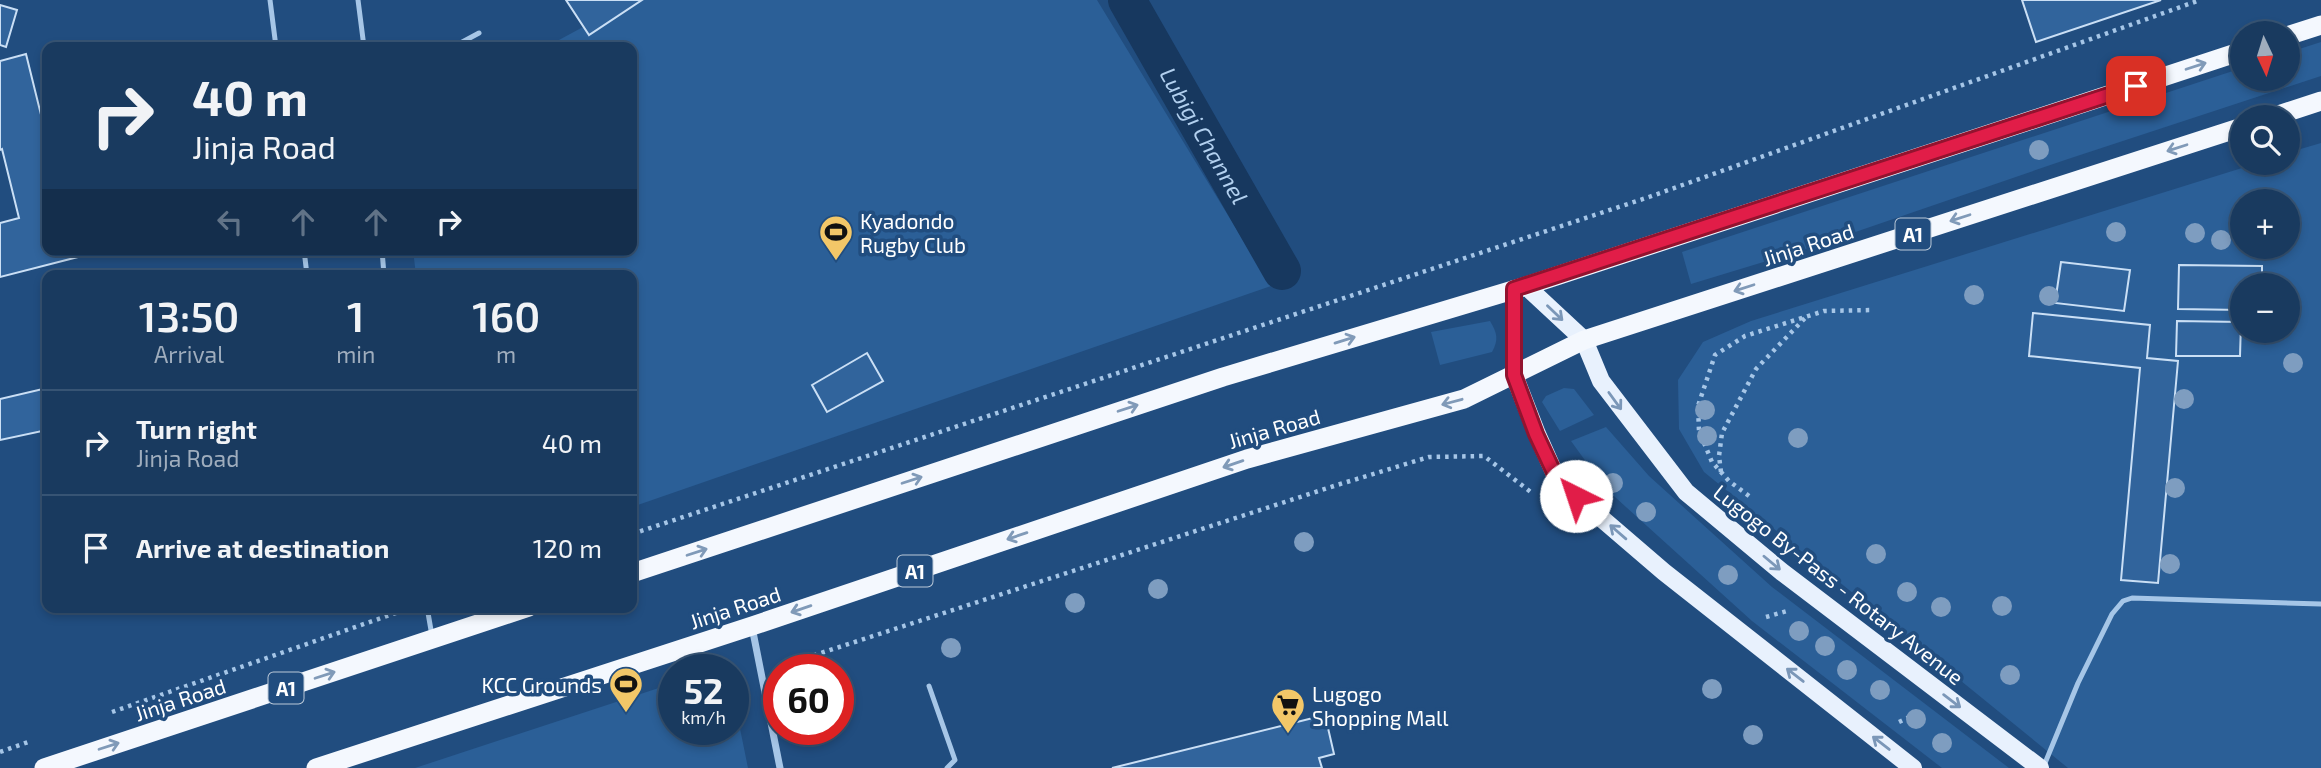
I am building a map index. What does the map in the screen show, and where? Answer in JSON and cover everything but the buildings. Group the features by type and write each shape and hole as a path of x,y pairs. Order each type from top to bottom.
{"highway":[{"path":"2300,32 2321,25"},
{"path":"637,571 1223,377 1520,287 2230,55"},
{"path":"2300,108 2321,102"},
{"name":"Jinja Road","path":"316,768 752,626 1247,459 1464,399 1584,340 2230,131"},
{"name":"Jinja Road","path":"44,768 510,613"}],"main road":[{"name":"Lugogo By-Pass - Rotary Avenue","path":"1520,287 1584,340 1601,381 1686,492 1782,572 2042,768"},
{"path":"1520,287 1514,375 1536,434 1558,481 1664,572 1913,768"}],"street":[{"path":"752,626 780,768"}],"lane":[{"path":"270,0 275,42"},
{"path":"358,0 363,42"},
{"path":"462,42 479,33"},
{"path":"2042,768 2078,683 2112,614 2123,601 2132,598 2321,604"},
{"path":"428,613 432,639"},
{"path":"929,686 955,760 947,768"}],"path":[{"path":"637,532 1648,197 2200,0"},
{"path":"1749,496 1712,462 1699,431 1698,406 1715,355 1745,336 1824,311 1874,310"},
{"path":"1721,472 1719,456 1722,433 1756,369 1807,316"},
{"path":"762,672 1429,457 1484,456"},
{"path":"1764,618 1798,608"},
{"path":"103,716 394,613"},
{"path":"1888,727 1930,708"},
{"path":"0,752 38,738"}],"shaded area":[{"name":"Kyadondo Rugby Club","path":"633,0 1097,0 1271,286 637,505 637,270 415,270 414,256 637,256 637,42 555,42"},
{"path":"2321,42 2321,76 2300,83 2300,49"},
{"path":"2230,72 2230,91 2275,91 1800,251 1691,284 1682,252"},
{"path":"2321,143 2321,768 2068,768 1704,472 1679,429 1678,380 1703,342 1751,321 2230,172 2230,175 2300,175 2300,149"},
{"path":"1490,321 1496,336 1492,352 1440,365 1431,332"},
{"path":"1564,388 1574,389 1594,415 1560,431 1542,402 1546,396"},
{"path":"1606,427 1649,476 1772,587 2009,768 1942,768 1752,621 1605,488 1571,441"},
{"name":"KCC Grounds","path":"658,688 658,745 743,745 748,768 415,768"}],"waterway":[{"name":"Lubigi Channel","path":"1127,0 1282,271"}],"place":[{"name":"Kyadondo Rugby Club","path":"836,262"},
{"name":"KCC Grounds","path":"626,714"},
{"name":"Lugogo Shopping Mall","path":"1288,735"}],"route":[{"path":"1576,496 1558,481 1536,434 1514,375 1514,289 2136,86"}]}
